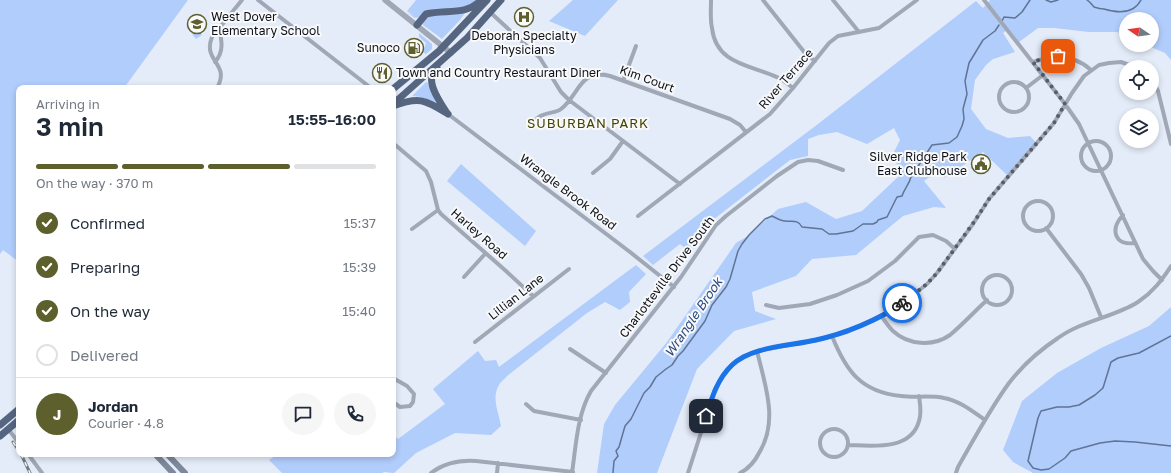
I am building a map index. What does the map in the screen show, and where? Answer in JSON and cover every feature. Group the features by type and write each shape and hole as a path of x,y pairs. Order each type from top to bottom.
{"highway":[{"path":"417,25 426,14 468,9 475,6 481,0"},
{"path":"396,86 444,46 487,0"},
{"path":"396,102 451,53 502,0"},
{"path":"440,63 431,80 435,93 448,114"},
{"path":"396,104 406,101 420,100 430,103 448,114"},
{"path":"0,425 16,412"},
{"path":"0,436 16,422"}],"main road":[{"path":"158,457 171,471 176,463"},
{"path":"170,457 185,473"}],"street":[{"path":"219,85 221,81 221,73 210,54 209,46 212,37 242,0"},
{"path":"258,0 367,85"},
{"path":"385,0 451,53"},
{"path":"711,0 712,28 720,49 728,57 739,64 780,79 793,88"},
{"path":"763,0 805,53 815,62"},
{"path":"833,0 859,32"},
{"name":"River Terrace","path":"638,216 770,114 815,62 829,43 838,36 879,28 917,0"},
{"path":"984,0 1043,75 1079,124 1143,259 1162,280"},
{"path":"491,13 540,58 561,92 569,100 680,184"},
{"path":"215,62 221,55 222,40 219,28"},
{"path":"623,81 636,46"},
{"path":"1033,62 1051,57 1064,57 1081,62 1091,70"},
{"path":"688,473 715,389 733,364 744,356 757,351 847,332 898,307 927,284 937,273 989,199 1054,123 1076,88 1091,70 1099,65 1119,62"},
{"name":"Kim Court","path":"529,127 541,116 560,110 582,83 590,78 599,75 606,75 730,119 740,125 746,132"},
{"path":"1026,88 1043,75"},
{"path":"1014,82 1023,85 1026,88 1029,97 1023,109 1014,112 1002,106 999,98 1002,88 1005,85 1014,82"},
{"path":"1159,95 1171,144"},
{"name":"Wrangle Brook Road","path":"448,114 674,287"},
{"path":"593,173 610,160 623,141"},
{"path":"1089,143 1103,143 1109,150 1109,164 1102,170 1092,171 1087,169 1081,160 1082,150 1089,143"},
{"name":"Harley Road","path":"396,146 426,171 431,182 438,210 453,226 506,271 532,296"},
{"name":"Charlotteville Drive South","path":"572,473 580,420 585,402 591,391 674,287 716,225 771,180 795,163 808,160 818,161 842,170"},
{"path":"1041,201 1050,206 1053,216 1050,225 1046,228 1036,230 1032,229 1025,223 1023,218 1024,209 1031,202 1041,201"},
{"path":"412,229 438,210"},
{"path":"1123,215 1117,222 1115,230 1117,236 1125,243 1135,243"},
{"path":"1046,228 1081,274 1089,288 1101,317"},
{"path":"766,305 779,308 810,304 837,295 868,281 895,261 919,237 933,236 946,241 955,249"},
{"path":"464,277 486,254"},
{"path":"956,473 985,420 1010,382 1038,352 1060,337 1086,323 1124,309 1150,294 1171,266"},
{"name":"Lillian Lane","path":"476,342 532,296 569,269"},
{"path":"996,275 1006,278 1009,281 1012,290 1009,300 1000,305 990,303 986,300 983,287 988,279 996,275"},
{"path":"881,316 892,330 900,336 915,342 926,344 950,335 986,300"},
{"path":"832,336 839,355 850,372 859,381 883,393 901,396 937,397 952,400 961,404 985,420"},
{"path":"570,349 606,373"},
{"path":"740,473 756,458 765,444 769,429 769,400 757,351"},
{"path":"396,380 407,386 414,394 413,402 410,406 400,407 396,404"},
{"path":"849,445 891,445 908,438 919,421 919,396"},
{"path":"526,404 534,411 580,420"},
{"path":"8,429 16,439"},
{"path":"832,429 841,430 848,439 849,445 846,451 836,457 824,454 819,447 822,434 827,430 832,429"},
{"path":"30,457 42,473"},
{"path":"431,473 453,462 464,460 572,473"},
{"path":"497,473 498,463"}],"shaded area":[{"path":"0,0 188,0 126,85 16,85 16,260 3,250 0,254"},
{"path":"416,0 479,0 469,6 415,18 406,12 414,16 407,11"},
{"path":"573,0 618,0 585,36 549,21"},
{"path":"990,0 1171,0 1171,60 1165,53 1159,50 1159,12 1119,12 1119,33 1038,28 1019,42 1009,29 1003,33 1015,52 993,59 986,65 975,80 971,109 986,129 1008,138 1030,136 1038,145 1009,177 983,152 944,178 938,171 924,181 946,208 934,207 903,216 856,255 812,259 796,276 752,292 755,311 776,319 734,331 697,369 657,473 597,473 604,424 615,405 667,342 736,243 748,236 778,209 806,202 836,219 862,211 899,176 900,169 892,156 900,140 894,128 867,144 837,132 819,135 808,139 808,156 790,160 709,223 690,253 680,244 653,265 643,256 818,124 976,1 983,8"},
{"path":"465,13 442,39 423,25 427,16"},
{"path":"193,21 202,35 196,39 186,26"},
{"path":"419,33 432,44 432,49 426,54 423,52 426,43 419,37"},
{"path":"426,82 428,83 436,103 421,97 412,96"},
{"path":"461,164 536,231 525,246 447,181"},
{"path":"636,265 646,274 629,292 630,302 620,310 605,302 587,313 500,383 496,395 496,406 501,426 491,435 455,433 416,453 394,473 282,473 269,460 274,457 396,457 396,437 398,439 445,404 433,389 478,351 485,361 496,360 499,367"},
{"path":"1171,307 1171,473 1033,473 1013,462 1003,450 1022,401 1057,373 1101,348 1149,326"}],"waterway":[{"name":"Wrangle Brook","path":"1002,21 1004,17 1015,18 1022,12 1030,0"},
{"name":"Wrangle Brook","path":"1046,0 1051,2 1058,0"},
{"name":"Wrangle Brook","path":"1087,0 1094,7 1119,12 1124,12 1134,8 1141,0"},
{"name":"Wrangle Brook","path":"613,473 614,461 618,456 616,451 619,447 625,426 631,419 644,393 656,377 672,365 705,321 712,305 726,287 730,279 738,251 749,235 765,219 772,216 782,220 797,222 802,227 822,229 829,234 853,231 863,224 873,224 878,220 887,217 897,197 902,196 911,177 932,145 949,143 957,137 964,119 963,109 967,94 965,81 969,63 983,40 995,31 999,25"},
{"path":"1171,336 1139,353 1118,358 1111,362 1103,388 1079,405 1057,407 1041,411 1028,461 1033,468 1041,470 1049,469 1065,458 1071,451 1100,443 1115,441 1171,446"}],"railway":[{"path":"13,442 16,446"},
{"path":"22,457 30,473"}],"way so far":[{"path":"902,303 927,284 937,273 989,199 1054,123 1065,104 1033,62 1044,58 1058,56"}],"place":[{"name":"Deborah Specialty Physicians","path":"524,17"},
{"name":"West Dover Elementary School","path":"197,24"},
{"name":"Sunoco","path":"414,48"},
{"name":"Town and Country Restaurant Diner","path":"382,73"},
{"name":"Silver Ridge Park East Clubhouse","path":"981,164"}],"district":[{"name":"SUBURBAN PARK","path":"588,123"}],"route":[{"path":"706,416 715,389 733,364 744,356 757,351 817,340 847,332 881,316 898,307 902,303"}]}
